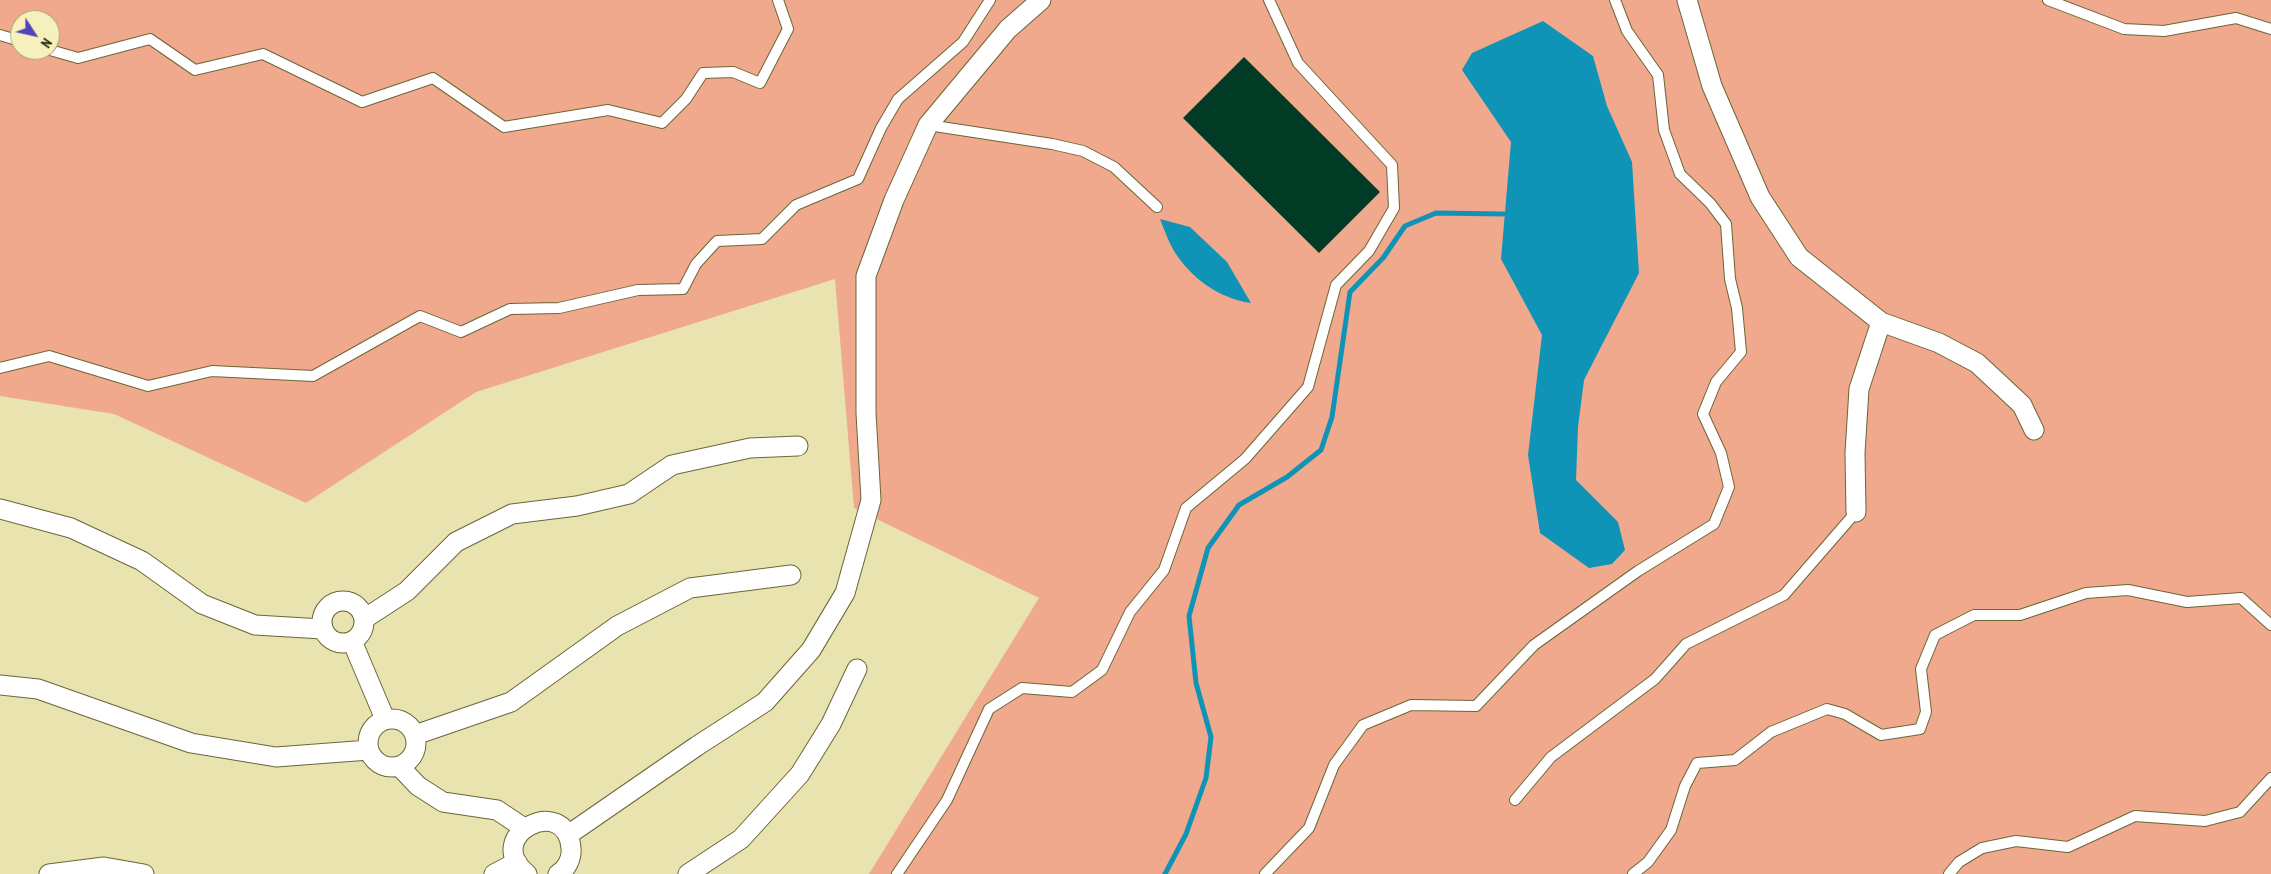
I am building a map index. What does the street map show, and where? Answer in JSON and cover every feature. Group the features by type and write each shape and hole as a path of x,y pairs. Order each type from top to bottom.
{"street":[{"path":"568,835 697,746 765,702 811,650 845,593 871,500 866,413 866,276 894,200 928,125 1008,29 1041,0"},
{"path":"1687,0 1712,86 1760,197 1799,257 1881,322 1939,343 1977,363 2022,405 2034,430"},
{"path":"1856,512 1855,453 1859,389 1881,322"},
{"path":"364,620 406,591 456,542 512,514 577,506 629,494 672,465 750,448 798,446"},
{"path":"0,509 71,528 142,561 202,604 255,626 323,629"},
{"path":"415,735 511,702 617,626 690,588 791,575"},
{"path":"338,601 346,601 358,607 364,620 361,632 352,641 345,643 332,640 323,629 322,622 326,609 338,601"},
{"path":"352,641 385,719"},
{"path":"688,874 742,839 800,774 831,724 857,669"},
{"path":"0,685 38,689 191,743 276,757 369,750"},
{"path":"385,719 400,720 406,723 415,735 415,750 411,757 398,766 384,766 372,757 369,750 369,735 372,728 385,719"},
{"path":"398,766 418,786 443,802 498,810 524,828"},
{"path":"494,874 522,868 514,853 514,844 524,828 533,822 543,820 561,827 568,835 572,850 567,866 561,873"},
{"path":"50,874 104,867 144,874"}],"lane":[{"path":"60,53 78,58 150,39 195,70 263,54 362,102 433,78 504,127 608,110 662,123 686,99 703,73 733,72 760,83 788,29 778,0"},
{"path":"0,368 49,356 148,386 212,371 313,376 420,316 461,332 510,309 559,308 638,290 683,289 696,264 717,241 762,239 796,205 858,178 881,128 898,99 962,42 990,0"},
{"path":"897,874 947,800 989,710 1022,688 1072,692 1102,670 1130,612 1164,570 1186,508 1245,459 1308,387 1336,285 1370,251 1394,208 1392,165 1298,63 1269,0"},
{"path":"1265,874 1309,828 1334,765 1362,725 1411,704 1476,706 1534,645 1638,571 1714,524 1729,487 1721,453 1703,414 1716,382 1741,352 1736,308 1730,279 1726,224 1710,203 1680,174 1664,130 1658,75 1627,31 1615,0"},
{"path":"2048,0 2124,29 2164,31 2236,18 2271,29"},
{"path":"928,125 1052,144 1083,151 1114,167 1157,207"},
{"path":"1515,800 1551,757 1655,680 1686,644 1784,595 1856,512"},
{"path":"1633,874 1648,862 1671,830 1685,786 1697,763 1735,760 1771,732 1827,709 1845,714 1881,735 1920,729 1926,712 1921,669 1934,635 1974,615 2020,616 2086,592 2128,590 2187,602 2241,598 2271,625"},
{"path":"1949,874 1959,862 1982,848 1990,846 2016,841 2068,847 2135,816 2205,821 2240,812 2271,778"}],"shaded area":[{"path":"0,0 2271,0 2271,874 869,874 1039,598 854,508 835,279 476,392 306,503 114,414 0,396"}],"water":[{"path":"1543,21 1593,56 1607,106 1632,162 1639,273 1584,380 1578,427 1576,480 1618,522 1625,550 1612,564 1589,568 1540,533 1528,455 1542,335 1501,259 1511,142 1462,70 1472,53"},
{"path":"1160,219 1190,227 1227,262 1251,303 1227,297 1197,278 1174,251"}],"building":[{"path":"1244,57 1380,192 1319,253 1183,118"}],"waterway":[{"path":"1165,874 1186,834 1206,778 1211,737 1196,683 1189,616 1208,548 1239,505 1287,477 1321,450 1332,417 1350,292 1383,258 1405,226 1436,213 1504,214"}]}
